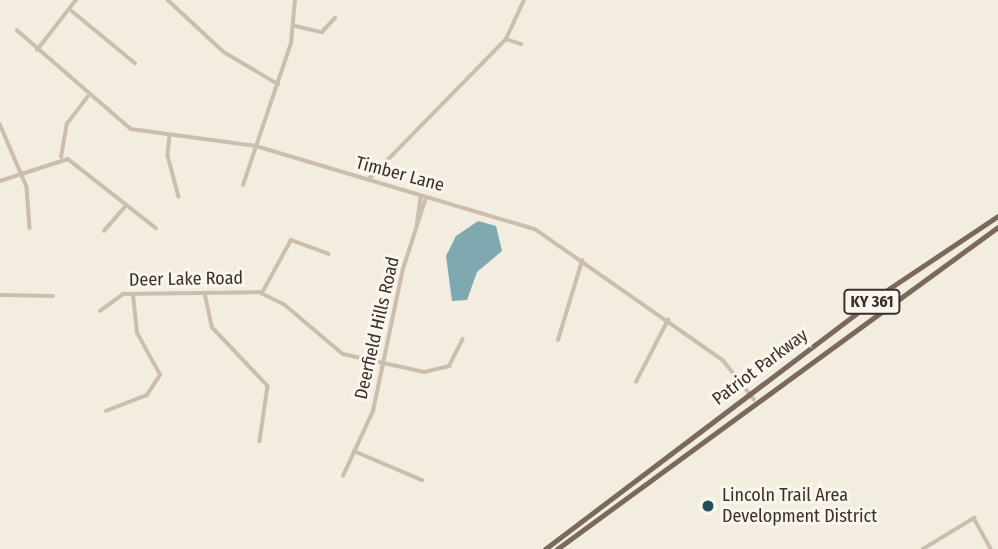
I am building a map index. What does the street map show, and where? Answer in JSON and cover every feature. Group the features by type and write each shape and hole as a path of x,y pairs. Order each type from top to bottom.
{"main road":[{"name":"Patriot Parkway","path":"551,548 750,392 998,216"},
{"name":"Patriot Parkway","path":"551,548 998,227"}],"street":[{"path":"37,50 72,11 76,0"},
{"path":"168,0 224,52 278,83"},
{"path":"243,185 295,26 295,0"},
{"path":"368,180 506,39 524,0"},
{"path":"72,11 135,63"},
{"path":"295,26 322,32 335,18"},
{"name":"Timber Lane","path":"17,30 121,124 170,136 256,146 424,197 518,221 582,261 723,360 754,400"},
{"path":"506,39 521,44"},
{"path":"61,157 67,124 87,96"},
{"path":"0,124 21,172 30,228"},
{"path":"170,136 168,156 179,197"},
{"path":"0,181 61,157 77,163 156,228"},
{"name":"Deerfield Hills Road","path":"342,476 373,411 382,364 424,197"},
{"path":"104,231 126,206"},
{"path":"262,293 291,240 329,254"},
{"path":"558,340 582,261"},
{"path":"205,293 212,327 268,386 260,441"},
{"name":"Deer Lake Road","path":"100,311 115,297 134,294 262,293 284,304 339,352 382,364 440,370 456,359 463,339"},
{"path":"106,411 148,395 158,382 159,364 137,333 134,294"},
{"path":"0,295 53,296"},
{"path":"636,382 667,320"},
{"path":"354,452 422,480"},
{"path":"923,549 974,518 991,549"}],"water":[{"path":"478,221 496,226 502,251 477,272 467,300 452,301 446,256 456,236"}],"place":[{"name":"Lincoln Trail Area Development District","path":"708,506"}]}
